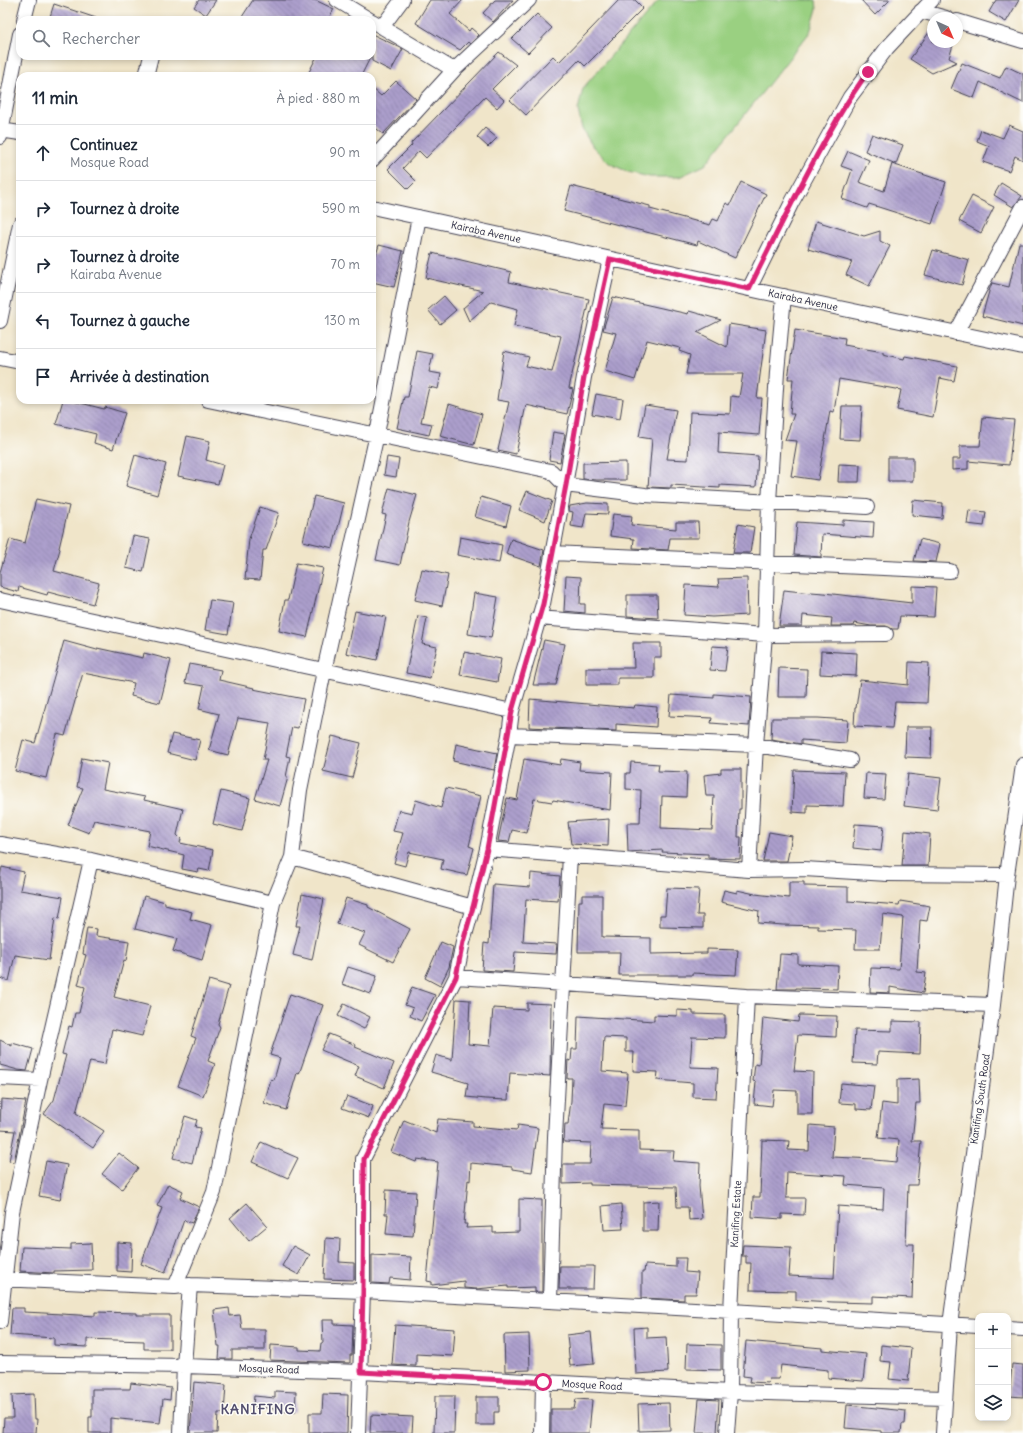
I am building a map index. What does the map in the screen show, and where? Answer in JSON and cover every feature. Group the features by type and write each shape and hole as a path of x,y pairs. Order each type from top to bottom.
{"street":[{"path":"25,16 29,0"},
{"path":"337,0 363,16"},
{"path":"376,21 402,0"},
{"path":"376,156 454,70 529,0"},
{"path":"749,289 792,202 850,97 887,48 932,0"},
{"path":"921,11 927,13"},
{"path":"963,23 1023,41"},
{"path":"376,24 454,70"},
{"path":"16,54 0,132 16,133"},
{"path":"147,72 150,60"},
{"name":"Kairaba Avenue","path":"376,208 1023,347"},
{"path":"956,333 1023,208"},
{"path":"175,1287 214,1192 273,903 292,857 300,790 324,671 377,434 419,217"},
{"path":"0,321 16,243"},
{"path":"358,1433 363,1291 364,1159 456,977 463,942 487,849 512,711 543,604 566,485 584,377 610,259"},
{"path":"749,870 768,563 769,502 777,372 784,296"},
{"path":"0,358 16,361"},
{"path":"228,404 551,471 566,485 645,495 867,507"},
{"path":"552,553 950,571"},
{"path":"0,600 512,711"},
{"path":"538,618 764,635 886,634"},
{"path":"508,735 756,745 850,760"},
{"name":"Kanifing South Road","path":"943,1433 950,1325 993,1005 1007,875 1023,766"},
{"path":"0,844 91,860 273,903"},
{"path":"487,849 749,870 804,869 888,874 1007,875"},
{"path":"550,1301 555,1137 570,855"},
{"path":"292,857 473,907"},
{"path":"0,1322 6,1212 40,1080 91,860"},
{"path":"456,977 747,996 993,1005"},
{"name":"Kanifing Estate","path":"727,1433 730,1392 731,1311 747,996"},
{"path":"0,1078 40,1080"},
{"path":"3,1279 175,1287 190,1285 363,1291 975,1326"},
{"path":"181,1433 190,1285"},
{"path":"1011,1328 1023,1329"},
{"name":"Mosque Road","path":"0,1363 184,1366 361,1372 730,1392 945,1398"},
{"path":"542,1433 543,1382"}],"green space":[{"path":"659,0 816,0 817,9 810,32 705,165 679,177 650,177 628,172 609,163 593,147 582,129 578,110 583,88"}],"building":[{"path":"199,0 216,0 206,15 194,7"},
{"path":"253,0 315,0 334,9 330,16 243,16"},
{"path":"430,0 463,0 450,14 469,31 471,28 479,35 470,44 468,42 460,50 416,23"},
{"path":"495,0 513,0 493,22 483,13"},
{"path":"619,0 635,0 643,8 585,66 579,60 526,115 510,100 553,56 559,62"},
{"path":"861,0 890,0 875,15"},
{"path":"996,0 1019,0 1006,22 989,12"},
{"path":"54,4 90,16 50,16"},
{"path":"537,14 552,28 528,53 512,39"},
{"path":"927,35 927,48 952,48 949,58 957,62 932,73 910,59"},
{"path":"376,36 403,49 391,71 372,61 376,60"},
{"path":"499,52 516,65 492,89 504,100 497,108 485,97 426,158 419,151 403,168 416,181 408,189 388,169 412,145 411,143"},
{"path":"315,60 369,60 363,72 309,72"},
{"path":"962,63 1000,78 1006,66 1023,74 1023,103 980,82 974,98 951,89"},
{"path":"396,81 416,99 383,134 376,128 376,92 381,96"},
{"path":"1009,125 1023,131 1023,160 1015,156 1009,171 983,162 989,146 977,141 981,130 1003,138"},
{"path":"485,128 497,138 488,147 477,137"},
{"path":"872,134 903,145 896,164 865,151"},
{"path":"848,151 869,160 859,182 884,191 892,164 946,182 932,224 869,204 867,208 842,199 852,170 841,166"},
{"path":"741,182 766,194 735,258 698,241 697,245 564,211 571,186 650,206 650,209 710,225 713,219 718,221 726,203 730,205"},
{"path":"1001,183 1022,196 1013,207 994,195"},
{"path":"972,196 994,207 981,233 959,221"},
{"path":"816,221 864,236 880,231 880,241 890,246 869,286 846,275 852,262 808,249"},
{"path":"1019,243 1023,243 1023,326 982,316 992,283 1009,287"},
{"path":"379,245 403,251 394,287 376,283 376,255"},
{"path":"933,250 969,260 962,285 925,275"},
{"path":"432,253 511,272 509,282 589,299 569,388 573,389 567,414 526,405 516,454 498,450 509,402 497,400 504,351 529,357 526,366 552,372 561,336 514,326 518,309 491,302 469,321 463,308 483,291 426,278"},
{"path":"444,296 456,310 440,324 428,310"},
{"path":"613,297 688,314 689,311 721,320 697,332 727,347 729,324 766,330 757,398 762,398 759,435 719,432 718,453 758,456 756,487 720,485 720,488 671,485 671,488 648,487 652,439 639,437 645,405 676,410 667,459 688,460 690,412 730,414 731,396 739,397 743,374 686,374 690,355 679,351 680,348 647,340 635,380 605,371 616,333 603,330"},
{"path":"795,330 845,338 844,345 883,352 883,354 904,359 905,356 957,366 954,381 940,378 933,417 897,410 901,390 839,379 834,412 830,411 818,480 791,476 797,441 785,440 794,414 790,414 793,379 788,379"},
{"path":"417,351 433,354 429,372 441,374 438,389 429,387 421,422 432,424 429,435 397,428 404,397 408,397"},
{"path":"596,394 623,399 620,419 592,414"},
{"path":"62,404 85,404 104,409 105,407 125,413 113,449 94,443 96,434 56,424"},
{"path":"449,404 482,414 474,445 440,436"},
{"path":"842,406 862,406 860,440 840,439"},
{"path":"983,417 1014,420 1009,465 968,461 968,469 952,470 952,459 960,459 960,446 980,446"},
{"path":"553,432 565,434 560,462 549,460"},
{"path":"187,436 210,441 206,460 223,465 218,484 178,476"},
{"path":"135,455 166,464 157,495 126,486"},
{"path":"387,457 399,459 396,477 384,475"},
{"path":"888,457 913,457 913,481 888,481"},
{"path":"626,462 626,480 583,479 583,463"},
{"path":"839,464 860,465 859,482 838,482"},
{"path":"389,488 417,495 409,522 400,565 376,560 386,515 382,514"},
{"path":"527,491 552,501 545,521 519,510"},
{"path":"314,496 344,503 333,548 303,541"},
{"path":"481,497 511,506 506,526 475,517"},
{"path":"36,499 69,506 54,571 99,583 93,604 48,592 47,595 19,587 18,592 0,587 0,572 10,539 25,543"},
{"path":"913,500 943,503 942,518 912,515"},
{"path":"587,503 608,504 608,514 586,513 583,528 571,526 573,512 569,511 570,506"},
{"path":"260,507 279,513 266,550 263,550 260,580 245,579 249,539"},
{"path":"969,510 986,512 984,526 967,524"},
{"path":"613,514 632,516 631,525 676,529 676,522 698,522 699,538 670,538 668,550 633,548 634,539 610,536"},
{"path":"843,520 874,522 873,538 822,534 821,557 794,555 797,522 843,525"},
{"path":"738,524 754,527 750,553 733,553"},
{"path":"133,536 150,539 143,572 126,568"},
{"path":"460,537 502,545 499,563 457,555"},
{"path":"511,539 544,550 541,566 506,554"},
{"path":"920,539 940,544 936,562 914,561"},
{"path":"296,563 323,568 307,637 279,631 285,600 288,600"},
{"path":"422,569 448,575 442,606 415,600"},
{"path":"566,576 581,577 580,604 585,604 585,613 564,611"},
{"path":"747,578 748,615 712,617 684,615 686,585 719,587 718,579"},
{"path":"912,586 936,587 934,617 900,616 898,629 892,629 886,626 871,626 854,623 853,626 831,626 832,618 803,615 802,626 779,626 784,590 912,603"},
{"path":"474,593 498,597 491,638 468,634"},
{"path":"627,595 657,595 658,618 627,616"},
{"path":"210,600 233,603 228,634 205,630"},
{"path":"355,611 386,617 377,660 346,653"},
{"path":"418,616 427,618 422,644 437,647 430,678 406,673"},
{"path":"544,640 565,644 556,685 533,685"},
{"path":"64,641 97,650 97,648 143,658 144,653 171,660 160,703 131,696 134,683 83,673 65,736 57,734 46,778 15,771 23,740 35,743"},
{"path":"633,643 661,643 661,657 654,657 654,678 618,678 618,685 586,685 586,668 634,668"},
{"path":"712,646 728,647 725,671 710,670"},
{"path":"821,651 857,653 856,676 820,674"},
{"path":"464,652 501,659 497,682 460,675"},
{"path":"909,662 929,663 927,703 895,702 892,728 854,726 855,708 860,680 908,685"},
{"path":"189,664 221,670 219,680 254,688 253,689 304,699 298,728 292,727 286,756 290,757 286,777 288,777 280,806 255,799 267,760 263,760 270,723 238,718 228,755 209,750 219,714 199,709 204,686 185,683"},
{"path":"779,668 807,669 806,697 778,697"},
{"path":"714,694 751,697 749,726 711,723 712,718 669,716 671,695 714,698"},
{"path":"530,699 634,708 635,705 657,707 656,727 616,724 616,731 529,727"},
{"path":"772,718 818,718 848,720 846,743 801,740 801,744 771,739"},
{"path":"906,727 932,727 931,758 905,757"},
{"path":"172,734 200,740 195,760 167,753"},
{"path":"332,736 361,743 352,778 323,771"},
{"path":"456,744 497,753 494,770 453,761"},
{"path":"82,758 108,763 103,789 145,797 144,800 183,809 177,835 181,839 180,843 213,850 209,871 199,869 198,872 182,869 184,855 147,846 150,831 94,820 89,833 68,825 83,788 77,787"},
{"path":"524,759 560,765 561,759 580,762 579,770 612,772 610,810 553,800 552,802 534,799 527,833 512,830 509,842 498,841 507,798 517,800"},
{"path":"631,762 659,764 658,771 687,772 686,797 662,796 661,828 712,830 714,796 706,796 704,775 721,773 721,769 741,769 741,809 739,809 738,837 741,837 740,859 708,858 708,854 662,852 663,850 628,852 627,823 640,823 641,790 626,789 626,773 630,773"},
{"path":"794,770 845,772 843,806 807,805 807,813 792,812"},
{"path":"866,773 886,774 884,799 864,798"},
{"path":"908,774 941,778 937,810 904,806"},
{"path":"446,788 481,796 469,846 474,848 467,875 441,869 443,859 409,852 405,866 394,863 403,833 393,831 399,810 412,813 416,800 441,808"},
{"path":"221,791 250,798 242,831 213,824"},
{"path":"609,819 608,846 571,844 568,822"},
{"path":"855,824 884,826 881,851 853,848"},
{"path":"905,831 930,834 928,866 902,866"},
{"path":"769,832 792,836 787,861 763,861"},
{"path":"2,867 24,872 20,890 63,897 59,919 55,918 49,960 15,955 9,981 0,978 0,876"},
{"path":"531,873 560,876 558,901 526,899 523,942 557,944 556,954 515,952 513,972 482,970 484,943 489,944 493,884 530,887"},
{"path":"789,882 804,882 804,886 848,887 848,901 899,905 900,901 930,906 927,921 920,920 917,972 926,973 923,993 890,987 890,993 870,992 871,968 899,969 903,917 883,914 880,949 855,949 856,930 818,929 818,926 758,923 759,911 721,902 724,890 737,893 737,890 755,894 789,898"},
{"path":"667,888 699,889 697,915 703,915 703,928 660,927 660,915 665,915"},
{"path":"302,894 324,899 312,960 293,955 300,926 296,926"},
{"path":"582,895 602,895 602,937 651,938 651,954 707,953 707,949 738,950 736,975 692,973 692,975 619,975 620,952 578,952 579,901 582,901"},
{"path":"144,896 165,902 165,905 192,912 190,919 212,925 202,960 173,951 177,939 135,929"},
{"path":"346,898 368,905 368,907 410,929 393,962 359,945 365,933 337,924"},
{"path":"87,928 97,929 96,936 129,941 126,961 124,960 114,997 150,1006 142,1036 112,1029 105,1064 90,1061 76,1113 104,1131 93,1148 44,1114 54,1100 66,1055 62,1054 69,1026 72,1027 75,1013 79,1013 85,987 78,985 86,955 83,954"},
{"path":"441,942 453,947 449,967 440,986 425,978"},
{"path":"780,954 798,955 798,964 838,966 837,989 777,989"},
{"path":"348,967 377,976 371,994 342,984"},
{"path":"209,980 229,986 218,1024 220,1027 208,1061 215,1064 203,1096 178,1086 196,1038 191,1036"},
{"path":"412,987 435,995 421,1021 410,1016 413,1008 405,1005"},
{"path":"290,994 323,1005 299,1074 297,1073 286,1110 264,1103 271,1079 274,1080 280,1058 270,1055"},
{"path":"456,999 470,1000 468,1044 490,1046 493,1008 527,1010 527,1003 551,1004 550,1076 510,1073 508,1100 466,1097 468,1083 431,1072 436,1055 452,1060"},
{"path":"344,1004 370,1017 364,1029 338,1016"},
{"path":"677,1010 693,1011 693,1014 725,1015 725,1038 692,1037 690,1067 718,1068 716,1098 693,1097 693,1083 657,1080 658,1072 633,1071 634,1052 626,1052 626,1038 604,1037 602,1071 628,1073 625,1106 604,1104 601,1129 639,1130 639,1150 674,1151 673,1161 700,1163 699,1186 702,1219 689,1220 688,1207 677,1207 676,1187 590,1185 590,1183 563,1184 563,1164 590,1164 591,1143 564,1142 565,1124 568,1124 571,1101 572,1078 567,1078 568,1060 571,1061 572,1049 577,1049 578,1016 654,1021 654,1015 677,1016"},
{"path":"799,1015 837,1016 836,1037 798,1035 794,1071 813,1072 812,1114 797,1114 797,1091 774,1090 772,1106 754,1104 756,1082 753,1081 755,1064 759,1065 763,1018 798,1022"},
{"path":"892,1021 921,1022 920,1054 878,1052 877,1064 853,1063 855,1030 892,1031"},
{"path":"329,1034 356,1045 355,1047 394,1063 384,1088 355,1076 359,1066 321,1050"},
{"path":"0,1040 12,1046 12,1043 33,1049 27,1071 0,1065"},
{"path":"919,1079 920,1103 916,1103 912,1141 921,1141 917,1185 908,1185 906,1244 914,1244 912,1298 873,1296 873,1303 833,1302 796,1300 796,1291 750,1290 751,1263 746,1263 746,1256 742,1256 743,1245 791,1247 789,1276 834,1278 838,1206 883,1209 884,1188 845,1185 846,1176 787,1172 786,1198 805,1198 804,1215 782,1214 782,1219 752,1217 753,1197 760,1197 762,1140 789,1141 788,1150 809,1151 810,1125 834,1127 832,1157 874,1159 897,1162 899,1140 878,1138 882,1103 897,1105 897,1080"},
{"path":"841,1083 874,1086 871,1110 856,1109 856,1104 839,1103"},
{"path":"347,1096 373,1106 369,1118 342,1108"},
{"path":"1,1099 26,1101 14,1162 9,1161 15,1131 0,1130"},
{"path":"185,1116 197,1120 195,1127 201,1128 192,1163 173,1158"},
{"path":"438,1119 473,1122 473,1126 517,1130 518,1125 538,1128 532,1172 512,1169 512,1167 471,1163 464,1224 467,1224 466,1228 493,1227 493,1233 519,1232 519,1199 542,1200 542,1292 535,1292 535,1287 508,1288 508,1286 476,1289 464,1288 464,1281 432,1285 432,1282 427,1281 438,1162 417,1159 416,1162 391,1152 404,1120 436,1133"},
{"path":"261,1142 298,1158 288,1178 252,1162"},
{"path":"119,1153 138,1168 122,1189 102,1174"},
{"path":"46,1161 67,1165 60,1200 39,1196"},
{"path":"168,1184 183,1191 180,1198 199,1207 192,1223 184,1220 165,1273 141,1264 162,1208 157,1206"},
{"path":"386,1190 416,1192 413,1236 386,1234 388,1214 385,1214"},
{"path":"659,1201 658,1231 643,1231 643,1202"},
{"path":"247,1203 267,1226 249,1241 230,1218"},
{"path":"621,1204 623,1229 604,1230 602,1206"},
{"path":"326,1238 340,1239 339,1262 354,1263 354,1280 324,1279"},
{"path":"117,1242 132,1243 131,1272 117,1271"},
{"path":"91,1243 92,1270 54,1271 54,1273 20,1271 22,1247 71,1249 71,1244"},
{"path":"293,1246 310,1255 299,1275 282,1266"},
{"path":"372,1255 411,1257 410,1280 390,1278 389,1284 372,1283"},
{"path":"676,1258 686,1258 685,1272 698,1273 696,1294 684,1294 684,1300 642,1298 642,1272 644,1272 645,1265 676,1267"},
{"path":"560,1266 594,1266 593,1289 559,1289"},
{"path":"12,1308 24,1308 24,1312 95,1316 95,1312 137,1313 137,1315 170,1315 170,1349 144,1349 144,1341 87,1339 87,1347 54,1345 54,1338 10,1335"},
{"path":"229,1308 230,1316 240,1315 242,1329 265,1329 265,1350 232,1350 232,1359 219,1359 220,1346 218,1346 214,1310"},
{"path":"322,1320 334,1320 334,1324 353,1325 352,1355 350,1355 350,1363 270,1360 271,1345 299,1347 299,1350 320,1351 321,1343 323,1343"},
{"path":"395,1325 455,1329 453,1356 416,1354 416,1366 392,1365"},
{"path":"647,1327 647,1338 666,1337 668,1372 636,1374 634,1328"},
{"path":"591,1332 594,1364 570,1366 567,1335"},
{"path":"529,1334 530,1370 505,1371 504,1335"},
{"path":"746,1341 822,1348 822,1350 866,1354 863,1381 828,1378 828,1370 781,1365 779,1379 769,1379 768,1383 750,1382 751,1377 743,1376"},
{"path":"687,1344 721,1345 721,1370 686,1369"},
{"path":"881,1345 911,1348 908,1381 889,1379 891,1362 880,1361"},
{"path":"1012,1364 1023,1365 1023,1397 1011,1396"},
{"path":"194,1382 226,1385 224,1413 218,1413 217,1433 190,1433"},
{"path":"131,1383 171,1388 170,1400 163,1399 160,1423 110,1418 110,1433 89,1433 89,1417 92,1417 92,1389 130,1389"},
{"path":"275,1391 296,1392 295,1412 274,1411 274,1409 253,1406 254,1396 275,1398"},
{"path":"34,1394 35,1419 37,1419 36,1433 3,1433 4,1418 13,1418 12,1395"},
{"path":"323,1394 348,1395 347,1433 309,1433 309,1413 322,1413"},
{"path":"435,1396 455,1396 454,1433 434,1433"},
{"path":"476,1397 499,1397 499,1412 494,1412 494,1425 476,1425"},
{"path":"576,1399 592,1400 589,1433 551,1433 551,1409 574,1409"},
{"path":"699,1399 719,1400 717,1433 696,1433"},
{"path":"669,1403 670,1430 639,1431 638,1404"},
{"path":"847,1405 906,1411 905,1424 902,1424 901,1433 881,1433 881,1431 845,1428"},
{"path":"371,1415 413,1417 412,1433 370,1433"}],"district":[{"name":"KANIFING","path":"258,1409"}],"route":[{"path":"543,1382 361,1372 364,1159 456,977 463,942 487,849 512,711 543,604 566,485 584,377 610,259 749,289 792,202 831,130 850,97 868,72"}]}
